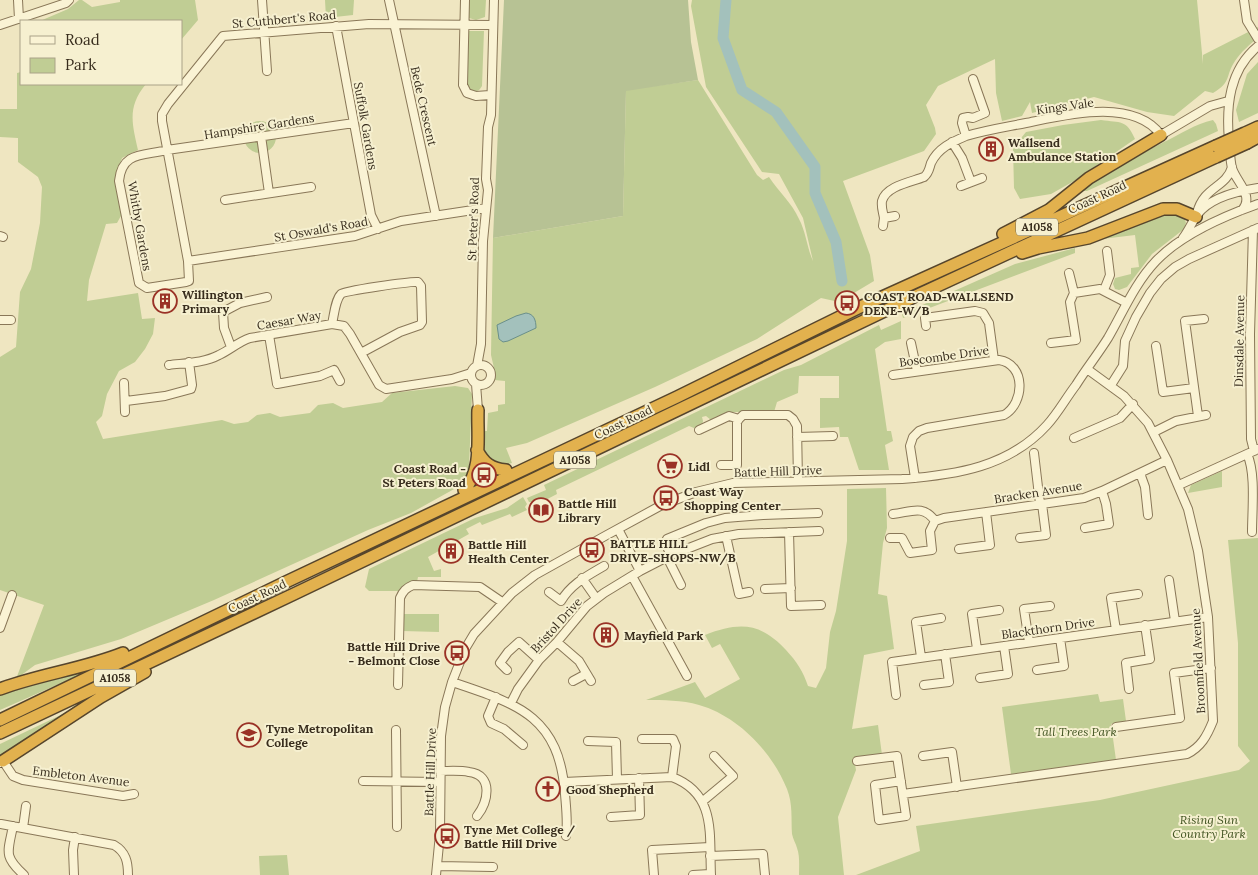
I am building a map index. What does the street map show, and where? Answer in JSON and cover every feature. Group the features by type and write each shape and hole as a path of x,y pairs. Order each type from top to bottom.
{"highway":[{"name":"Coast Road","path":"1246,138 1258,127"},
{"path":"858,308 1043,214 1089,178 1161,135"},
{"name":"Coast Road","path":"0,720 677,397 858,308 1246,138 1258,137"},
{"name":"Coast Road","path":"0,733 1216,151"},
{"path":"920,294 1020,254 1038,248 1088,238 1163,209 1177,209 1196,217"},
{"path":"288,581 506,470 677,397"},
{"path":"464,490 473,478 477,450 478,405"},
{"path":"477,450 489,466 506,470"},
{"path":"0,689 106,660 218,615"},
{"path":"2,762 101,697 229,624"}],"street":[{"path":"18,0 19,19"},
{"path":"0,25 66,3 69,0"},
{"path":"262,0 267,71"},
{"name":"Bede Crescent","path":"389,0 436,216"},
{"path":"465,0 463,85 467,93 476,96 490,96"},
{"name":"St Peter's Road","path":"478,405 476,380 480,365 481,344 494,0"},
{"path":"1244,0 1246,21 1258,38"},
{"name":"St Cuthbert's Road","path":"190,278 162,114 213,46 223,36 394,23 493,25"},
{"name":"Suffolk Gardens","path":"336,26 371,215 378,230"},
{"path":"1242,210 1246,204 1244,190 1232,167 1228,126 1228,101 1232,85 1240,67 1258,46"},
{"path":"966,136 962,123 963,118 968,116 973,118 985,113 973,79"},
{"path":"1161,135 1210,106 1228,101"},
{"name":"Kings Vale","path":"895,216 884,222 882,199 888,192 924,177 937,153 952,142 966,136 1058,116 1098,112 1134,117 1148,122 1161,135"},
{"name":"Hampshire Gardens","path":"167,150 354,123"},
{"path":"261,136 269,194"},
{"path":"952,142 962,158 971,182"},
{"name":"Whitby Gardens","path":"167,150 134,156 125,163 120,172 120,181 139,283 147,288 186,282 190,278"},
{"path":"1232,167 1226,179 1210,190 1203,198 1196,217 1210,221 1232,214"},
{"path":"961,186 982,178"},
{"path":"225,200 311,187"},
{"name":"Battle Hill Drive","path":"1178,243 1192,227 1196,217 1209,204 1244,190 1258,188"},
{"name":"Battle Hill Drive","path":"436,875 438,866 441,736 445,707 452,682 466,646 479,628 512,593 536,575 618,529 660,506 696,492 733,483 915,478 959,473 984,466 1020,448 1034,438 1050,421 1106,341 1127,303 1148,271 1164,254 1178,243 1232,214 1258,204"},
{"name":"St Oswald's Road","path":"188,261 355,236 401,221 486,208"},
{"path":"1110,385 1124,366 1125,341 1136,317 1161,279 1175,267 1189,259 1256,229"},
{"name":"Dinsdale Avenue","path":"1252,532 1251,462 1253,451 1251,439 1256,229"},
{"path":"1104,290 1110,275 1107,251"},
{"path":"1051,343 1079,339 1070,302 1074,293 1069,273"},
{"path":"332,324 339,296 344,292 382,285 414,282 420,284 422,322 420,325 400,332 361,353"},
{"path":"1074,293 1096,289 1104,290 1127,303"},
{"path":"231,347 224,328 223,312 240,303 267,297"},
{"path":"926,326 925,318 975,311 981,312 988,320 994,360"},
{"path":"1154,432 1176,421 1202,416 1194,388 1185,321 1204,319"},
{"path":"0,320 11,320"},
{"name":"Caesar Way","path":"169,365 213,358 250,338 332,324 344,326 379,385 386,389 452,379 476,380"},
{"path":"269,335 277,384 320,376 334,370 340,381"},
{"path":"912,342 917,371"},
{"path":"1156,346 1163,392 1194,388"},
{"name":"Boscombe Drive","path":"893,375 994,360 1006,362 1015,370 1019,392 1016,404 1011,411 1000,417 927,428 919,431 913,437 910,446 915,478"},
{"path":"126,401 165,396 191,389 189,362"},
{"name":"St Peter's Road","path":"476,380 489,381 491,375 489,368 480,365"},
{"name":"Broomfield Avenue","path":"902,794 1187,754 1196,749 1207,736 1213,721 1208,616 1194,532 1179,485 1154,432 1133,404 1087,369"},
{"path":"124,383 126,412"},
{"path":"1074,438 1120,418 1133,404"},
{"path":"721,465 737,465 737,422 743,415 788,415 797,426 798,480"},
{"path":"699,430 729,416 739,418"},
{"path":"704,418 709,425"},
{"path":"797,437 833,436"},
{"path":"1179,485 1253,451"},
{"path":"1020,538 1046,535 1034,453"},
{"name":"Bracken Avenue","path":"935,521 944,518 1076,500 1102,491 1167,460"},
{"path":"1140,473 1145,487 1148,515"},
{"path":"1085,528 1109,524 1102,491"},
{"path":"890,538 902,538 910,553 932,550 930,531 935,521 930,514 925,511 893,514"},
{"path":"959,549 990,545 986,512"},
{"path":"801,514 802,531"},
{"path":"681,585 665,543 667,539 706,523 725,518 818,514"},
{"path":"763,515 764,532"},
{"path":"706,523 712,539"},
{"path":"618,529 640,572"},
{"name":"Bristol Drive","path":"510,703 539,660 587,606 596,598 632,576 669,556 712,539 764,532 818,531"},
{"path":"789,532 791,606 821,605"},
{"path":"726,536 739,594 749,592"},
{"path":"549,592 560,601 566,591 582,578 604,566"},
{"path":"632,576 686,676"},
{"path":"582,578 596,598"},
{"path":"1169,580 1175,621"},
{"path":"398,685 400,598 408,587 413,585 480,587 502,602"},
{"path":"765,589 791,588"},
{"path":"1116,630 1111,598 1138,594"},
{"path":"0,628 12,595"},
{"path":"1029,642 1024,609 1050,606"},
{"path":"977,649 972,614 999,610"},
{"name":"Blackthorn Drive","path":"896,695 892,662 1208,616"},
{"path":"921,657 916,622 941,618"},
{"path":"1129,689 1126,663 1150,660 1145,625"},
{"path":"1037,670 1064,666 1060,638"},
{"path":"508,670 500,663 519,642 539,660"},
{"path":"557,642 579,661 588,677 573,681"},
{"path":"980,678 1008,674 1004,646"},
{"path":"924,686 949,682 945,654"},
{"path":"1116,727 1180,718 1174,673 1211,668"},
{"path":"452,682 510,703 536,720 548,734 560,761 564,782 566,836"},
{"path":"496,697 488,716 491,723 504,729 523,745"},
{"path":"396,730 397,827"},
{"path":"642,739 673,739 676,741 672,777"},
{"path":"588,741 616,742 617,779"},
{"path":"923,756 952,752 957,787"},
{"path":"703,801 733,776 714,756"},
{"path":"857,761 897,756 901,781 902,794 906,816 880,820 875,785 901,781"},
{"name":"Embleton Avenue","path":"2,762 13,776 23,780 123,796 134,794"},
{"path":"440,771 470,772 478,775 484,781 487,800 477,816"},
{"path":"564,782 672,777 682,780 694,788 703,801 710,847 710,875 694,875"},
{"path":"611,817 640,815 639,778"},
{"path":"363,781 397,783 440,782"},
{"path":"23,828 26,806"},
{"path":"1,824 117,846 127,860 128,875"},
{"path":"13,826 9,858 11,863 24,875"},
{"path":"74,875 73,850 75,837"},
{"path":"654,875 652,850 710,847"},
{"path":"710,856 763,854 765,875"},
{"path":"438,866 493,867"}],"green space":[{"path":"79,0 92,7 120,2 120,0 195,0 198,20 182,39 182,20 42,20 68,9"},
{"path":"325,0 354,0 353,15 326,18"},
{"path":"468,0 486,0 485,17 476,20 469,18 467,14"},
{"path":"504,0 688,0 691,42 698,80 626,91 623,216 493,238"},
{"path":"692,0 1197,0 1203,64 1203,55 1258,27 1258,38 1237,58 1226,82 1219,89 1213,93 1205,91 1174,116 1147,112 1094,97 1032,113 1030,102 1022,116 1002,121 996,93 995,59 938,86 926,105 936,134 924,151 843,181 870,255 874,281 839,302 821,298 757,339 655,387 527,443 506,448 512,463 495,464 482,453 484,431 487,431 488,413 498,411 498,405 505,404 505,381 494,380 491,355 493,238 623,216 626,90 698,80 757,175 763,180 769,177 793,208 801,224 813,261 803,218 779,174 762,172 706,87 691,6"},
{"path":"469,31 484,31 482,86 479,90 475,91 471,91 466,86 466,35"},
{"path":"1258,62 1258,113 1239,122 1236,110 1247,74"},
{"path":"20,72 20,85 145,85 136,100 133,116 138,150 122,158 115,180 122,214 117,223 106,224 89,280 87,301 138,293 142,319 155,318 153,334 145,349 135,362 119,371 107,394 102,416 96,422 103,439 222,420 234,424 248,422 257,415 270,413 280,417 310,413 318,405 333,403 343,408 382,402 392,393 455,386 468,388 472,394 469,467 465,483 411,513 368,530 214,600 121,639 35,665 16,679 44,605 0,590 0,357 16,347 20,292 31,269 40,223 42,187 38,177 18,162 18,138 0,137 0,109 17,109 17,73"},
{"path":"1101,120 1126,125 1135,139 1074,181 1051,194 1020,199 1014,188 1013,148 1026,132"},
{"path":"1213,120 1218,131 1087,191 1081,191 1132,159 1194,127"},
{"path":"260,121 266,122 271,126 275,131 275,143 271,148 266,152 260,153 254,152 249,148 245,143 244,137 245,131 249,126 254,122"},
{"path":"1165,214 1176,214 1184,217 1186,223 1184,229 1152,254 1127,287 1119,290 1115,289 1113,284 1115,278 1131,274 1131,268 1139,267 1135,235 1102,239"},
{"path":"1075,248 1075,253 903,318 902,314 1015,264"},
{"path":"901,321 901,339 885,342 875,349 887,431 891,431 893,441 885,445 889,470 859,470 848,437 840,437 839,427 820,428 820,398 839,398 839,376 799,376 798,393 777,402 774,412 728,412 711,420 706,416 702,417 702,425 694,428 689,426 556,490 557,494 536,505 534,502 529,502 527,498 546,490 544,485 784,370 801,365 879,325 881,330"},
{"path":"1222,471 1222,487 1188,493 1191,485"},
{"path":"886,488 887,528 883,543 878,594 887,596 894,649 864,655 852,729 878,725 882,755 854,759 856,770 838,817 844,875 799,875 799,854 792,834 789,795 781,775 763,749 740,727 713,710 686,702 646,700 695,682 705,698 740,679 720,644 712,648 705,635 728,628 739,627 749,627 758,630 776,641 796,663 808,686 816,688 826,668 830,632 836,611 847,541 847,489"},
{"path":"523,497 527,504 525,507 527,510 512,517 510,514 482,525 480,522 466,529 469,534 428,557 434,571 441,569 441,577 418,577 417,582 400,591 369,591 365,587 369,569 475,518 507,508"},
{"name":"Rising Sun Country Park","path":"1258,538 1258,875 856,875 920,851 916,826 1100,800 1239,770 1250,761 1238,746 1238,643 1228,540"},
{"path":"402,614 439,614 439,632 402,631"},
{"path":"83,669 84,673 0,710 0,693"},
{"name":"Tall Trees Park","path":"1098,694 1100,702 1123,699 1126,721 1111,724 1116,760 1011,774 1002,707"},
{"path":"89,698 89,700 0,757 0,744 67,712"},
{"path":"287,855 289,875 260,875 259,856"}],"water":[{"path":"526,313 534,318 536,328 508,341 503,342 499,339 497,325"}],"waterway":[{"path":"726,0 723,38 742,90 776,112 815,167 815,193 836,242 842,281"}],"place":[{"name":"Wallsend Ambulance Station","path":"991,149"},
{"name":"Willington Primary","path":"165,301"},
{"name":"COAST ROAD-WALLSEND DENE-W/B","path":"847,303"},
{"name":"Lidl","path":"670,466"},
{"name":"Coast Road - St Peters Road","path":"484,475"},
{"name":"Coast Way Shopping Center","path":"666,498"},
{"name":"Battle Hill Library","path":"541,510"},
{"name":"BATTLE HILL DRIVE-SHOPS-NW/B","path":"592,550"},
{"name":"Battle Hill Health Center","path":"451,551"},
{"name":"Mayfield Park","path":"606,635"},
{"name":"Battle Hill Drive - Belmont Close","path":"457,653"},
{"name":"Tyne Metropolitan College","path":"249,735"},
{"name":"Good Shepherd","path":"548,789"},
{"name":"Tyne Met College / Battle Hill Drive","path":"447,836"}]}
